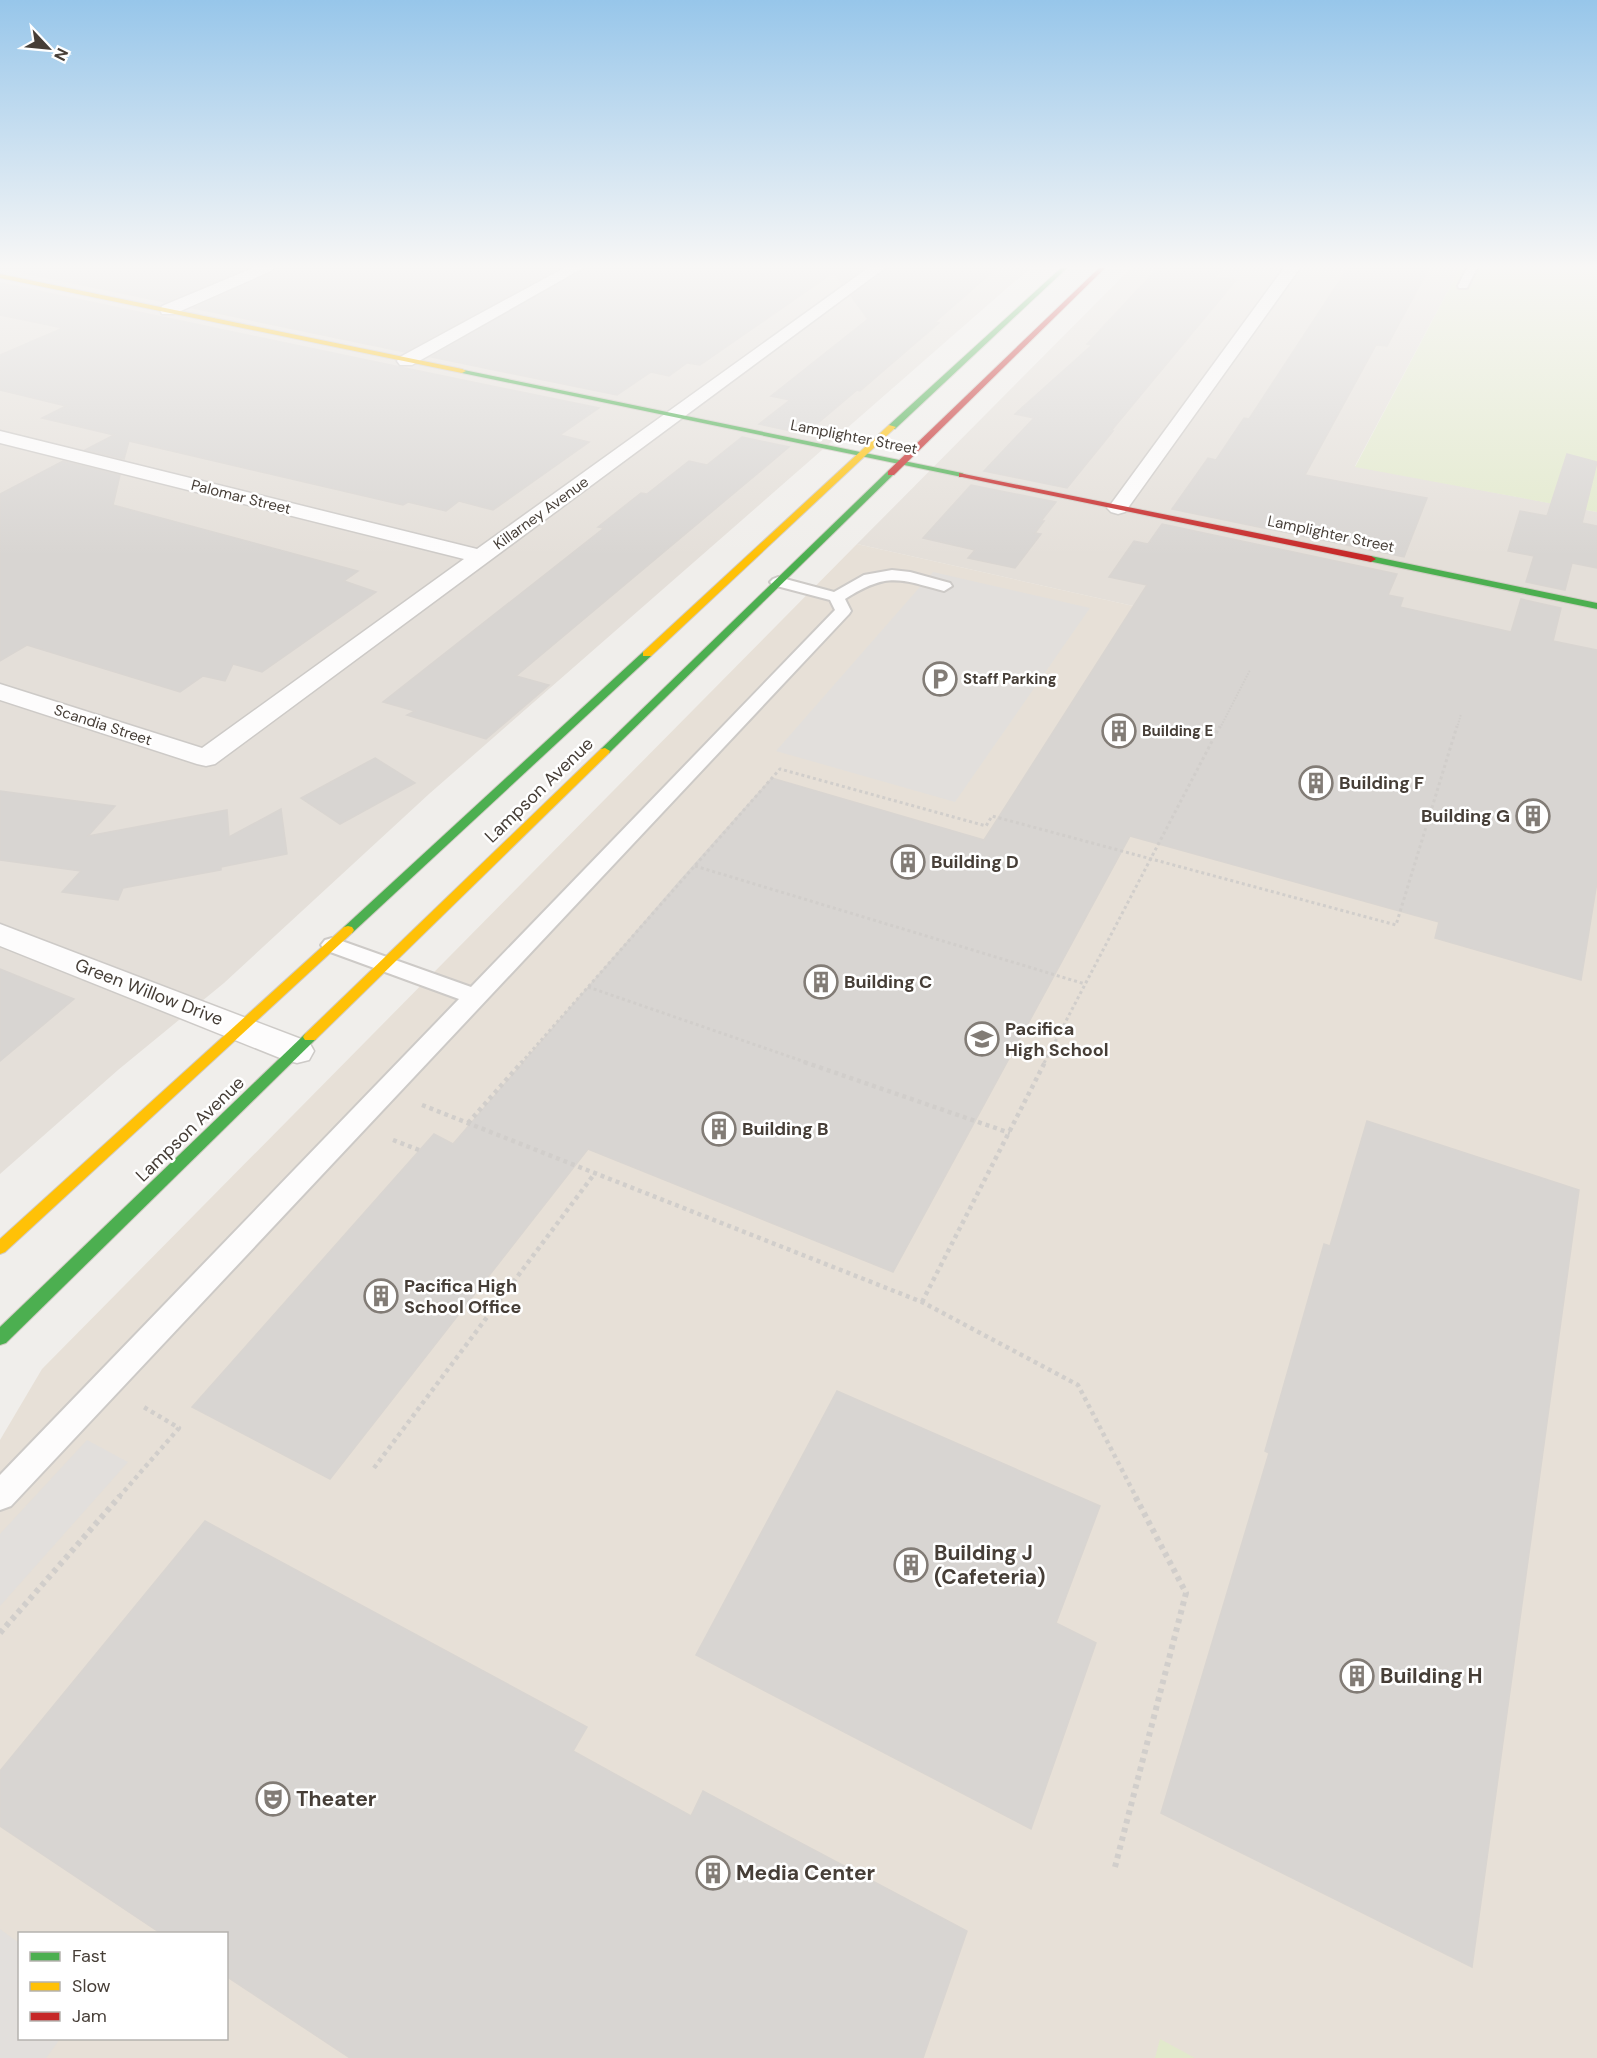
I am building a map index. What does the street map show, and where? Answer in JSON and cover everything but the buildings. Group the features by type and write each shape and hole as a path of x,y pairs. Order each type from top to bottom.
{"main road":[{"name":"Lamplighter Street","path":"416,364 1597,606"},
{"name":"Lampson Avenue","path":"0,1248 242,1028 960,364"},
{"name":"Lampson Avenue","path":"0,1338 1003,364"}],"street":[{"name":"Killarney Avenue","path":"206,758 746,364"},
{"path":"1118,507 1218,364"},
{"name":"Palomar Street","path":"0,437 481,557"},
{"name":"Scandia Street","path":"0,692 206,758"},
{"name":"Green Willow Drive","path":"0,934 297,1051"}],"lane":[{"path":"778,582 836,597 874,577 892,575 911,577 944,586"},
{"path":"0,1496 843,610 836,597"},
{"path":"332,945 475,997"}],"path":[{"path":"922,1302 1084,984 1250,670"},
{"path":"468,1123 780,769 986,826 992,816 1396,925 1461,714"},
{"path":"694,866 1084,984"},
{"path":"588,987 1010,1133"},
{"path":"385,1091 922,1302 1078,1385 1186,1593 1115,1868"},
{"path":"386,1137 419,1150"},
{"path":"374,1468 595,1173"},
{"path":"0,1633 178,1428 141,1406 149,1397"}],"shaded area":[{"path":"0,364 920,364 429,794 224,983 118,1070 0,1174"},
{"path":"1036,364 1409,364 1355,466 1597,512 1597,710 857,544"},
{"name":"Pacifica High School","path":"857,544 1597,710 1597,2058 0,2058 0,1440 42,1369"},
{"name":"Staff Parking","path":"933,572 1090,608 955,802 776,751"},
{"path":"87,1440 128,1462 0,1606 0,1534"},
{"path":"0,1929 18,1942 18,2040 59,2040 46,2058 0,2058"}],"green space":[{"path":"1409,364 1597,364 1597,512 1355,467"},
{"path":"1160,2039 1195,2058 1155,2058"}],"traffic: fast":[{"path":"892,427 960,364"},
{"path":"462,371 962,475"},
{"path":"605,751 891,473"},
{"path":"1371,559 1597,606"},
{"path":"348,930 647,654"},
{"path":"0,1338 310,1037"}],"traffic: slow":[{"path":"428,364 462,371"},
{"path":"647,654 892,427"},
{"path":"310,1037 605,751"},
{"path":"0,1248 348,930"}],"traffic: jam":[{"path":"891,473 1003,364"},
{"path":"962,475 1371,559"}],"place":[{"name":"Staff Parking","path":"940,679"},
{"name":"Building E","path":"1119,731"},
{"name":"Building F","path":"1316,783"},
{"name":"Building G","path":"1533,816"},
{"name":"Building D","path":"908,862"},
{"name":"Building C","path":"821,982"},
{"name":"Pacifica High School","path":"982,1039"},
{"name":"Building B","path":"719,1129"},
{"name":"Pacifica High School Office","path":"381,1296"},
{"name":"Building J (Cafeteria)","path":"911,1565"},
{"name":"Building H","path":"1357,1676"},
{"name":"Theater","path":"273,1799"},
{"name":"Media Center","path":"713,1873"}]}
